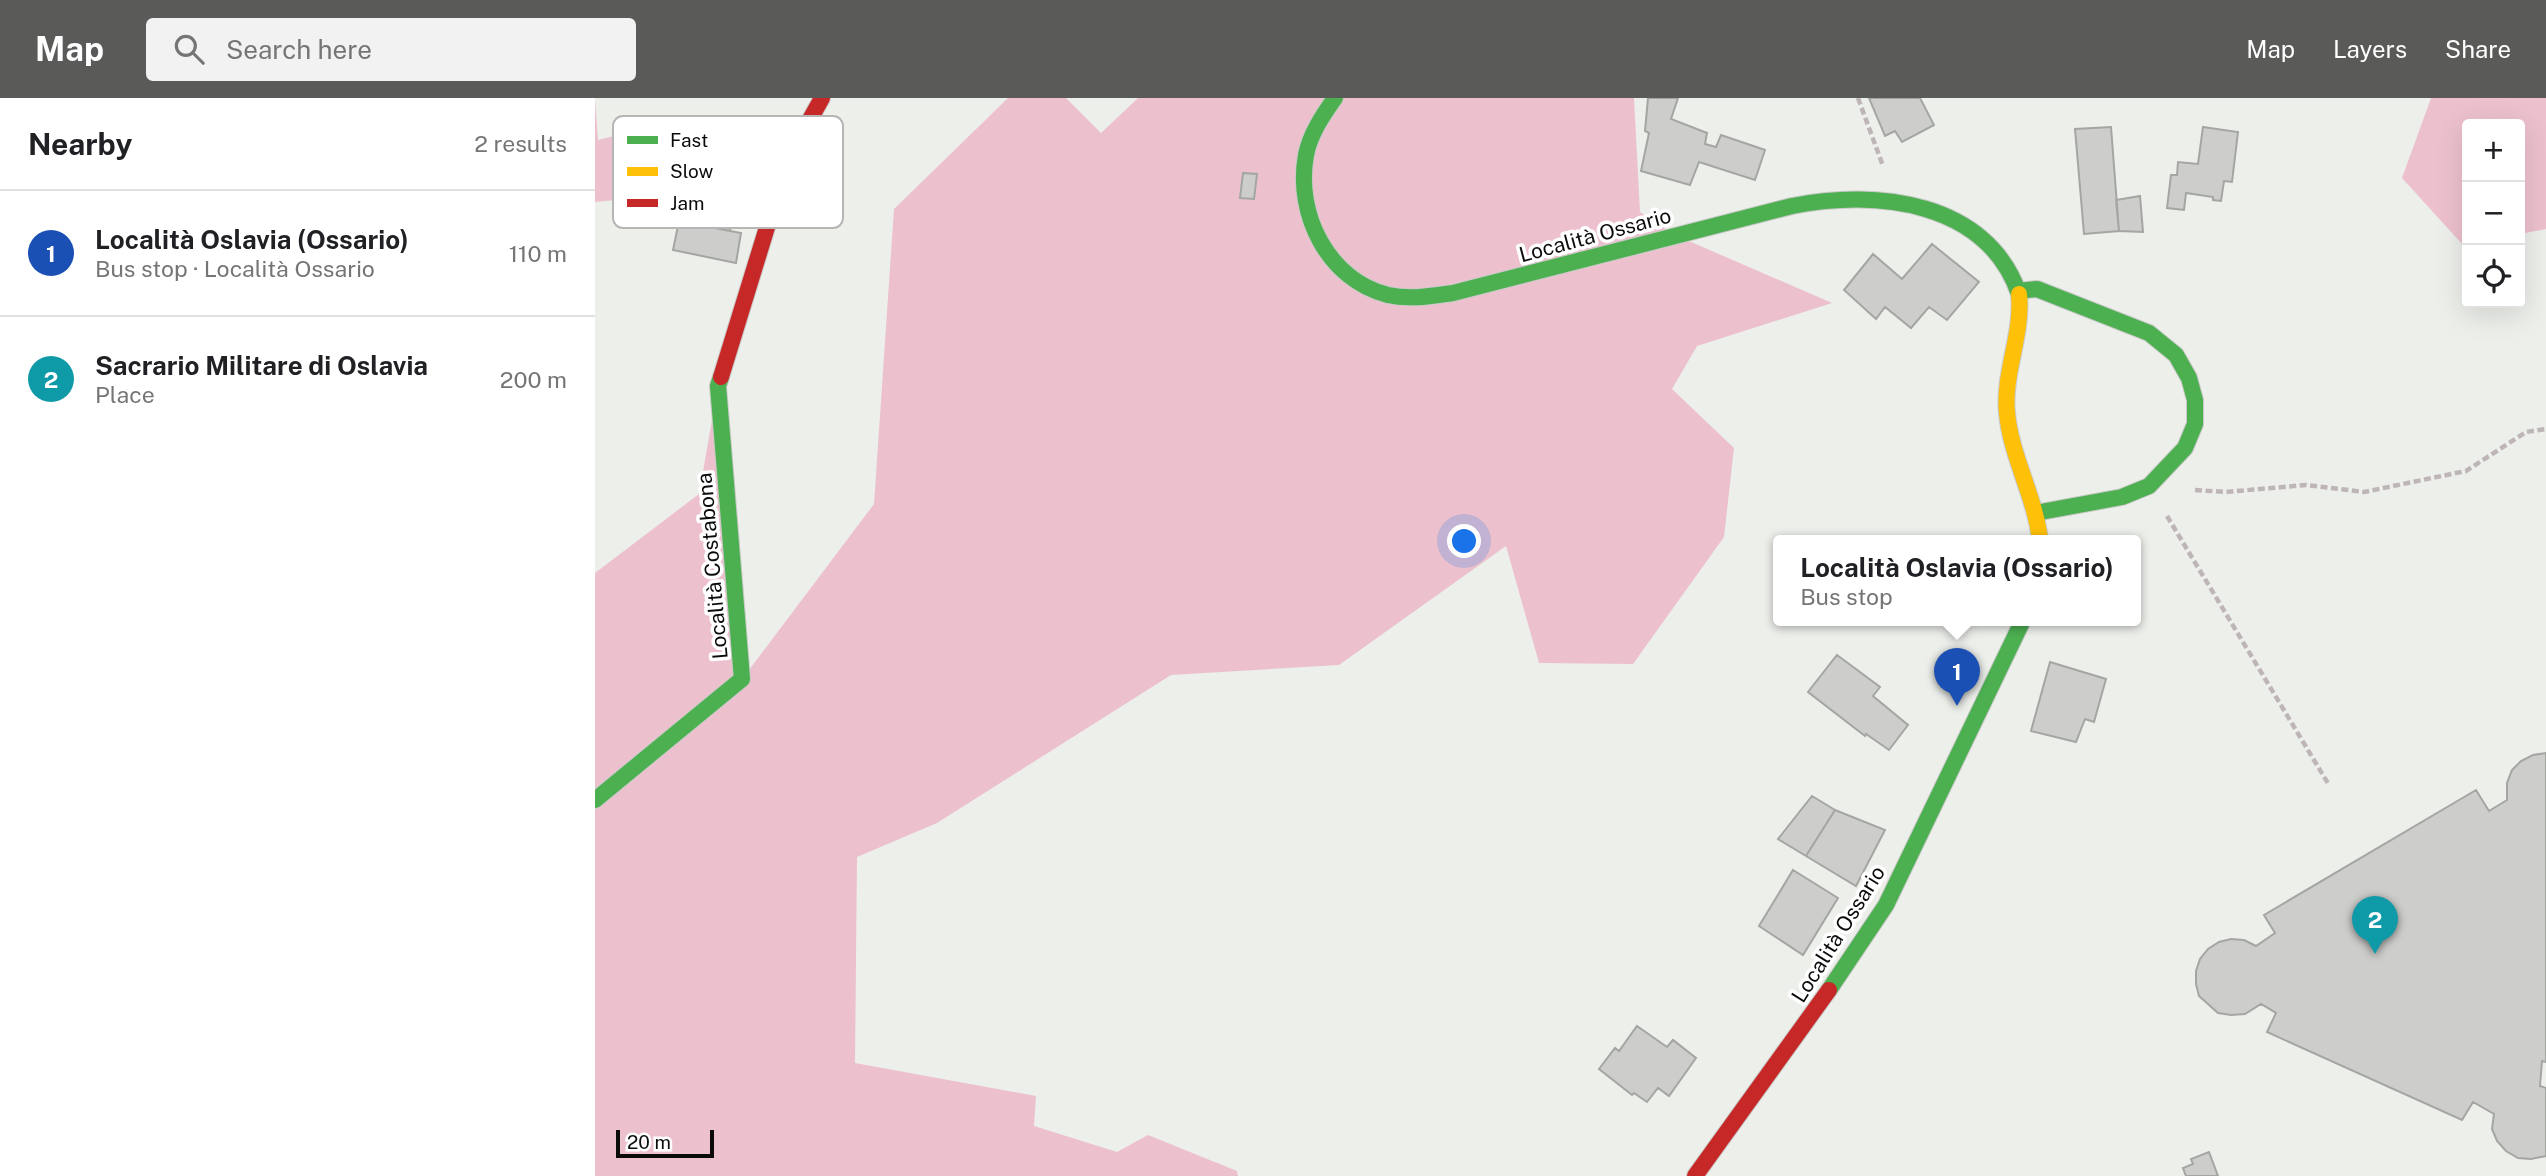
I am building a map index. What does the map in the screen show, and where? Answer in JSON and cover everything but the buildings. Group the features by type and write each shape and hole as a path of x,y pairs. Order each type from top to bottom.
{"street":[{"name":"Località Costabona","path":"812,116 822,98"},
{"name":"Località Ossario","path":"1335,98 1321,119 1307,153 1303,178 1306,207 1315,234 1334,262 1367,287 1385,294 1409,298 1431,297 1475,288 1772,211 1836,198 1896,200 1942,215 1994,249 2013,276 2018,291 2022,317 2007,390 2007,414 2039,535"},
{"name":"Località Costabona","path":"595,800 742,679 718,386 767,228"},
{"path":"2018,291 2037,289 2149,333 2176,355 2189,378 2195,400 2195,424 2185,448 2149,486 2122,497 2035,513"},
{"name":"Località Ossario","path":"1695,1176 1778,1063 1886,905 2020,626"}],"path":[{"path":"1857,98 1896,200"},
{"path":"2149,486 2226,492 2306,485 2364,492 2466,471 2526,432 2546,429"},
{"path":"2149,486 2329,785"}],"shaded area":[{"path":"1008,98 1066,98 1101,133 1138,98 1634,98 1640,212 1675,235 1832,303 1697,346 1672,389 1734,448 1724,537 1633,664 1539,663 1506,546 1339,665 1171,675 937,823 857,857 855,1063 1036,1096 1034,1126 1117,1152 1148,1135 1237,1171 1238,1176 595,1176 595,573 699,494 718,386 743,678 874,504 894,209"},
{"path":"2431,98 2546,98 2546,229 2525,233 2525,119 2462,119 2462,244 2402,178"},
{"path":"595,99 598,140 613,136 613,200 595,202"}],"traffic: fast":[{"path":"1335,98 1314,132 1306,155 1304,177 1311,221 1320,242 1348,275 1367,287 1388,295 1412,297 1453,293 1792,206 1858,200 1892,202 1925,209 1955,221 1982,239 2004,263 2019,294"},
{"path":"2018,291 2037,289 2149,333 2176,355 2189,378 2195,400 2195,424 2185,448 2149,486 2122,497 2035,513"},
{"path":"595,800 742,679 718,386 721,377"},
{"path":"1829,990 1886,905 2020,626"}],"traffic: slow":[{"path":"2019,294 2007,413 2013,445 2039,535"}],"traffic: jam":[{"path":"812,116 822,98"},
{"path":"721,377 767,228"},
{"path":"1695,1176 1829,990"}],"place":[{"name":"Località Oslavia (Ossario)","path":"1957,706"},
{"name":"Sacrario Militare di Oslavia","path":"2375,954"}]}
